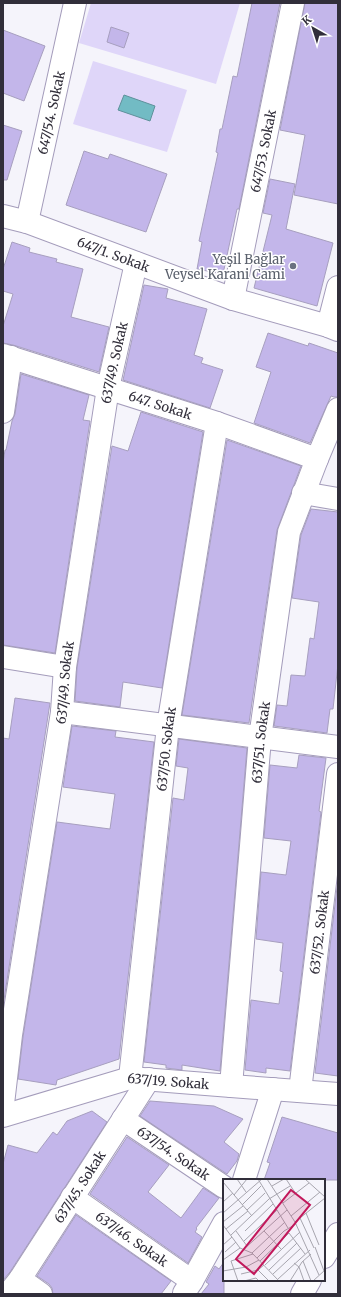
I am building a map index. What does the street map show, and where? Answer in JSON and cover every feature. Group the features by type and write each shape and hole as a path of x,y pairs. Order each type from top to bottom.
{"street":[{"name":"647/54. Sokak","path":"27,222 75,3"},
{"name":"647/53. Sokak","path":"233,298 293,3"},
{"name":"647/1. Sokak","path":"3,216 27,222 233,298 333,328"},
{"name":"637/49. Sokak","path":"3,1104 7,1034 62,712 65,668 108,388 136,263"},
{"path":"333,328 338,287"},
{"name":"647. Sokak","path":"7,356 217,423 317,459"},
{"path":"3,412 7,356"},
{"name":"637/51. Sokak","path":"231,1086 260,738 289,532 303,493 338,409"},
{"name":"637/50. Sokak","path":"140,1078 168,726 217,423"},
{"path":"303,493 338,499"},
{"path":"3,657 65,668"},
{"path":"62,712 338,748"},
{"name":"637/52. Sokak","path":"300,1091 338,774"},
{"name":"637/19. Sokak","path":"3,1116 140,1078 338,1094"},
{"name":"637/45. Sokak","path":"14,1286 123,1119 140,1078"},
{"path":"244,1179 273,1089"},
{"name":"637/54. Sokak","path":"123,1119 223,1186"},
{"name":"637/46. Sokak","path":"72,1197 188,1288"},
{"path":"188,1288 223,1225"},
{"path":"325,1255 338,1234"},
{"path":"302,1294 309,1281"},
{"path":"14,1286 41,1294"}],"shaded area":[{"path":"91,3 240,3 216,84 79,43"},
{"path":"93,61 187,90 167,152 73,124"}],"water":[{"path":"124,95 155,106 150,121 118,110"}],"building":[{"path":"252,3 280,3 239,209 237,209 223,274 197,269 202,242 199,241 218,153 216,152 220,129 222,129 233,76 237,77"},
{"path":"305,3 338,3 338,204 294,195 305,135 280,130"},
{"path":"111,27 129,33 124,48 107,42"},
{"path":"3,30 45,46 24,101 3,93"},
{"path":"3,125 22,131 7,180 3,180"},
{"path":"84,151 108,159 110,154 167,174 146,232 66,205"},
{"name":"Yeşil Bağlar Veysel Karani Cami","path":"270,179 295,184 286,229 333,243 317,306 254,288 272,215 263,213"},
{"path":"12,242 30,248 29,252 57,259 56,262 83,269 71,317 109,327 99,372 3,343 3,326 13,294 3,291 3,269"},
{"path":"144,285 168,289 166,298 207,309 194,355 203,358 201,363 223,370 210,408 123,380"},
{"path":"268,333 308,346 309,343 338,353 338,397 331,396 310,443 254,423 271,372 256,367"},
{"path":"21,374 89,395 83,420 90,421 55,653 3,645 3,463 12,421 15,414"},
{"path":"141,412 203,432 162,688 123,682 120,707 75,701 77,668 112,446 128,451"},
{"path":"227,440 301,466 277,530 249,723 182,715"},
{"path":"311,509 338,512 338,664 333,709 330,709 327,733 274,726 277,705 287,706 291,675 305,676 310,638 314,639 319,602 292,598 301,535"},
{"path":"15,698 50,703 3,1006 3,738 9,739"},
{"path":"72,726 116,731 115,737 154,742 119,1059 57,1080 56,1085 18,1079 23,1037 57,822 110,829 115,794 63,787"},
{"path":"179,739 247,748 220,1071 182,1065 182,1070 166,1068 166,1065 144,1062 173,798 184,800 188,768 176,766"},
{"path":"299,755 326,758 319,811 321,812 290,1071 266,1068 266,1073 245,1070 251,1000 279,1004 283,972 280,971 283,943 256,939 261,872 286,875 291,841 264,838 270,765 297,768"},
{"path":"338,879 338,1076 315,1073"},
{"path":"150,1101 214,1106 243,1119 224,1142 239,1154 237,1161 227,1174 140,1116"},
{"path":"92,1111 107,1122 10,1272 3,1280 3,1164 8,1145 37,1153 53,1132 57,1135 67,1121"},
{"path":"282,1117 338,1133 338,1180 264,1179 270,1163 267,1162"},
{"path":"127,1137 169,1165 148,1192 181,1218 203,1188 219,1198 196,1228 197,1229 195,1232 202,1237 188,1263 90,1194"},
{"path":"76,1215 171,1281 161,1294 53,1294 52,1288 49,1284 37,1276"},
{"path":"223,1263 224,1294 201,1294 209,1284 206,1282 215,1266 219,1269"}],"place":[{"name":"Yeşil Bağlar Veysel Karani Cami","path":"293,266"}]}
